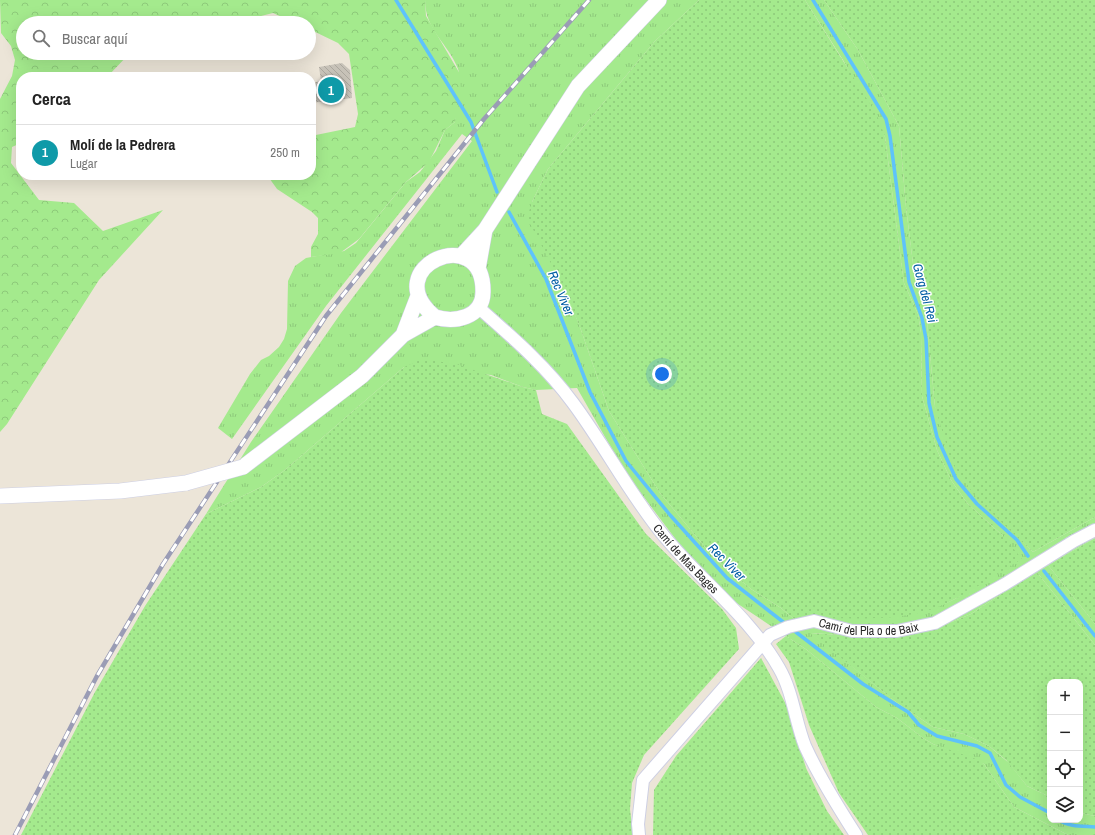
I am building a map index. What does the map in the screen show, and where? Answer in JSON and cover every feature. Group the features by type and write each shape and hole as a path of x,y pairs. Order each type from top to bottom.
{"street":[{"path":"461,256 485,230 578,86 659,0"},
{"path":"478,270 485,230"},
{"path":"402,335 418,296 418,282 423,269 433,259 447,255 461,256 471,262 478,270 483,282 483,295 478,307 469,315 458,320 446,321 435,317 424,308 418,296"},
{"name":"Camí de Mas Bages","path":"478,307 534,356 567,396 652,522 681,557 766,640 786,682 805,746 856,835"},
{"path":"0,496 120,491 186,483 242,466 362,376 402,335 435,317"},
{"name":"Camí del Pla o de Baix","path":"639,835 638,824 643,780 766,640 788,627 814,621 852,631 897,631 935,623 1005,584 1074,541 1095,530"}],"green space":[{"path":"0,0 425,0 426,16 460,74 461,94 455,122 445,130 429,162 406,182 359,239 340,253 311,257 311,247 318,234 318,218 312,212 277,189 271,180 316,180 316,135 355,127 358,114 349,54 338,43 316,32 316,16 280,16 273,13 261,16 16,16 16,60 123,60 112,72 16,72 16,145 12,147 11,163 16,170 16,180 24,180 39,200 74,203 103,231 163,210 99,280 7,424 0,432 0,99 12,76 15,60 11,46 1,33"},
{"path":"425,0 699,0 655,41 548,169 532,202 581,330 609,411 660,493 715,559 751,589 781,608 794,619 905,614 926,610 946,603 963,594 978,576 1003,536 967,503 951,480 937,450 922,396 921,333 918,314 904,283 885,137 843,60 805,0 824,0 858,50 899,126 906,207 915,280 926,311 935,407 1014,533 1033,552 1095,517 1095,538 1048,565 1095,624 1095,645 1036,571 971,614 930,631 857,636 811,633 896,702 933,727 964,734 989,746 1009,763 1027,786 1047,796 1047,823 1083,823 1083,814 1095,816 1095,835 1068,835 1014,807 984,764 933,744 923,738 897,718 876,707 807,650 732,600 683,549 625,472 577,388 536,390 523,387 491,375 404,367 285,470 261,487 206,514 251,442 341,313 472,141 462,134 326,306 232,439 218,428 250,374 261,360 269,356 279,347 284,339 287,329 288,281 295,266 306,258 344,251 356,243 406,182 420,172 436,151 445,130 455,122 459,86 458,69 449,52 433,29 426,11"},
{"path":"699,0 805,0 877,115 885,137 904,283 918,314 921,333 922,396 937,450 951,480 967,503 1003,536 1022,559 973,589 943,605 907,615 888,617 794,619 781,608 751,589 715,559 660,493 609,411 581,330 565,290 527,218 532,202 548,169 655,41"},
{"path":"824,0 1095,0 1095,517 1033,552 977,499 952,463 935,407 926,311 915,280 906,207 899,126 858,50"},
{"path":"422,359 456,364 536,390 542,414 567,424 646,534 722,609 736,628 739,649 644,755 632,783 630,809 633,835 21,835 95,692 145,606 206,514 261,487 285,470 404,367"},
{"path":"1095,538 1095,624 1048,565"},
{"path":"1036,571 1095,645 1095,816 1083,814 1083,679 1047,679 1047,796 1027,786 1006,760 989,746 964,734 933,727 896,702 810,633 857,636 930,631 971,614"},
{"path":"786,636 807,650 876,707 897,718 923,738 933,744 976,759 984,764 1014,807 1068,835 868,835 839,793 809,725 789,662 776,644"},
{"path":"761,658 788,708 806,768 827,811 844,835 653,835 654,790 676,756"}],"building":[{"path":"342,63 350,70 352,98 316,102 316,82 321,81 319,67"}],"waterway":[{"name":"Rec Viver","path":"396,0 471,122 497,192"},
{"name":"Gorg del Rei","path":"813,0 886,119 890,136 909,282 922,318 926,339 929,403 937,437 956,479 977,504 1017,540 1028,556"},
{"name":"Rec Viver","path":"509,212 546,279 590,392 626,461 670,515 727,578 787,625"},
{"name":"Gorg del Rei","path":"1044,571 1095,636"},
{"name":"Rec Viver","path":"792,629 863,684 908,712 919,725 937,736 977,746 990,753 1006,785 1020,797 1047,811"},
{"name":"Rec Viver","path":"1066,823 1095,827"}],"railway":[{"path":"15,835 97,676 163,564 326,316 484,119 589,0"}],"place":[{"name":"Molí de la Pedrera","path":"331,90"}]}
